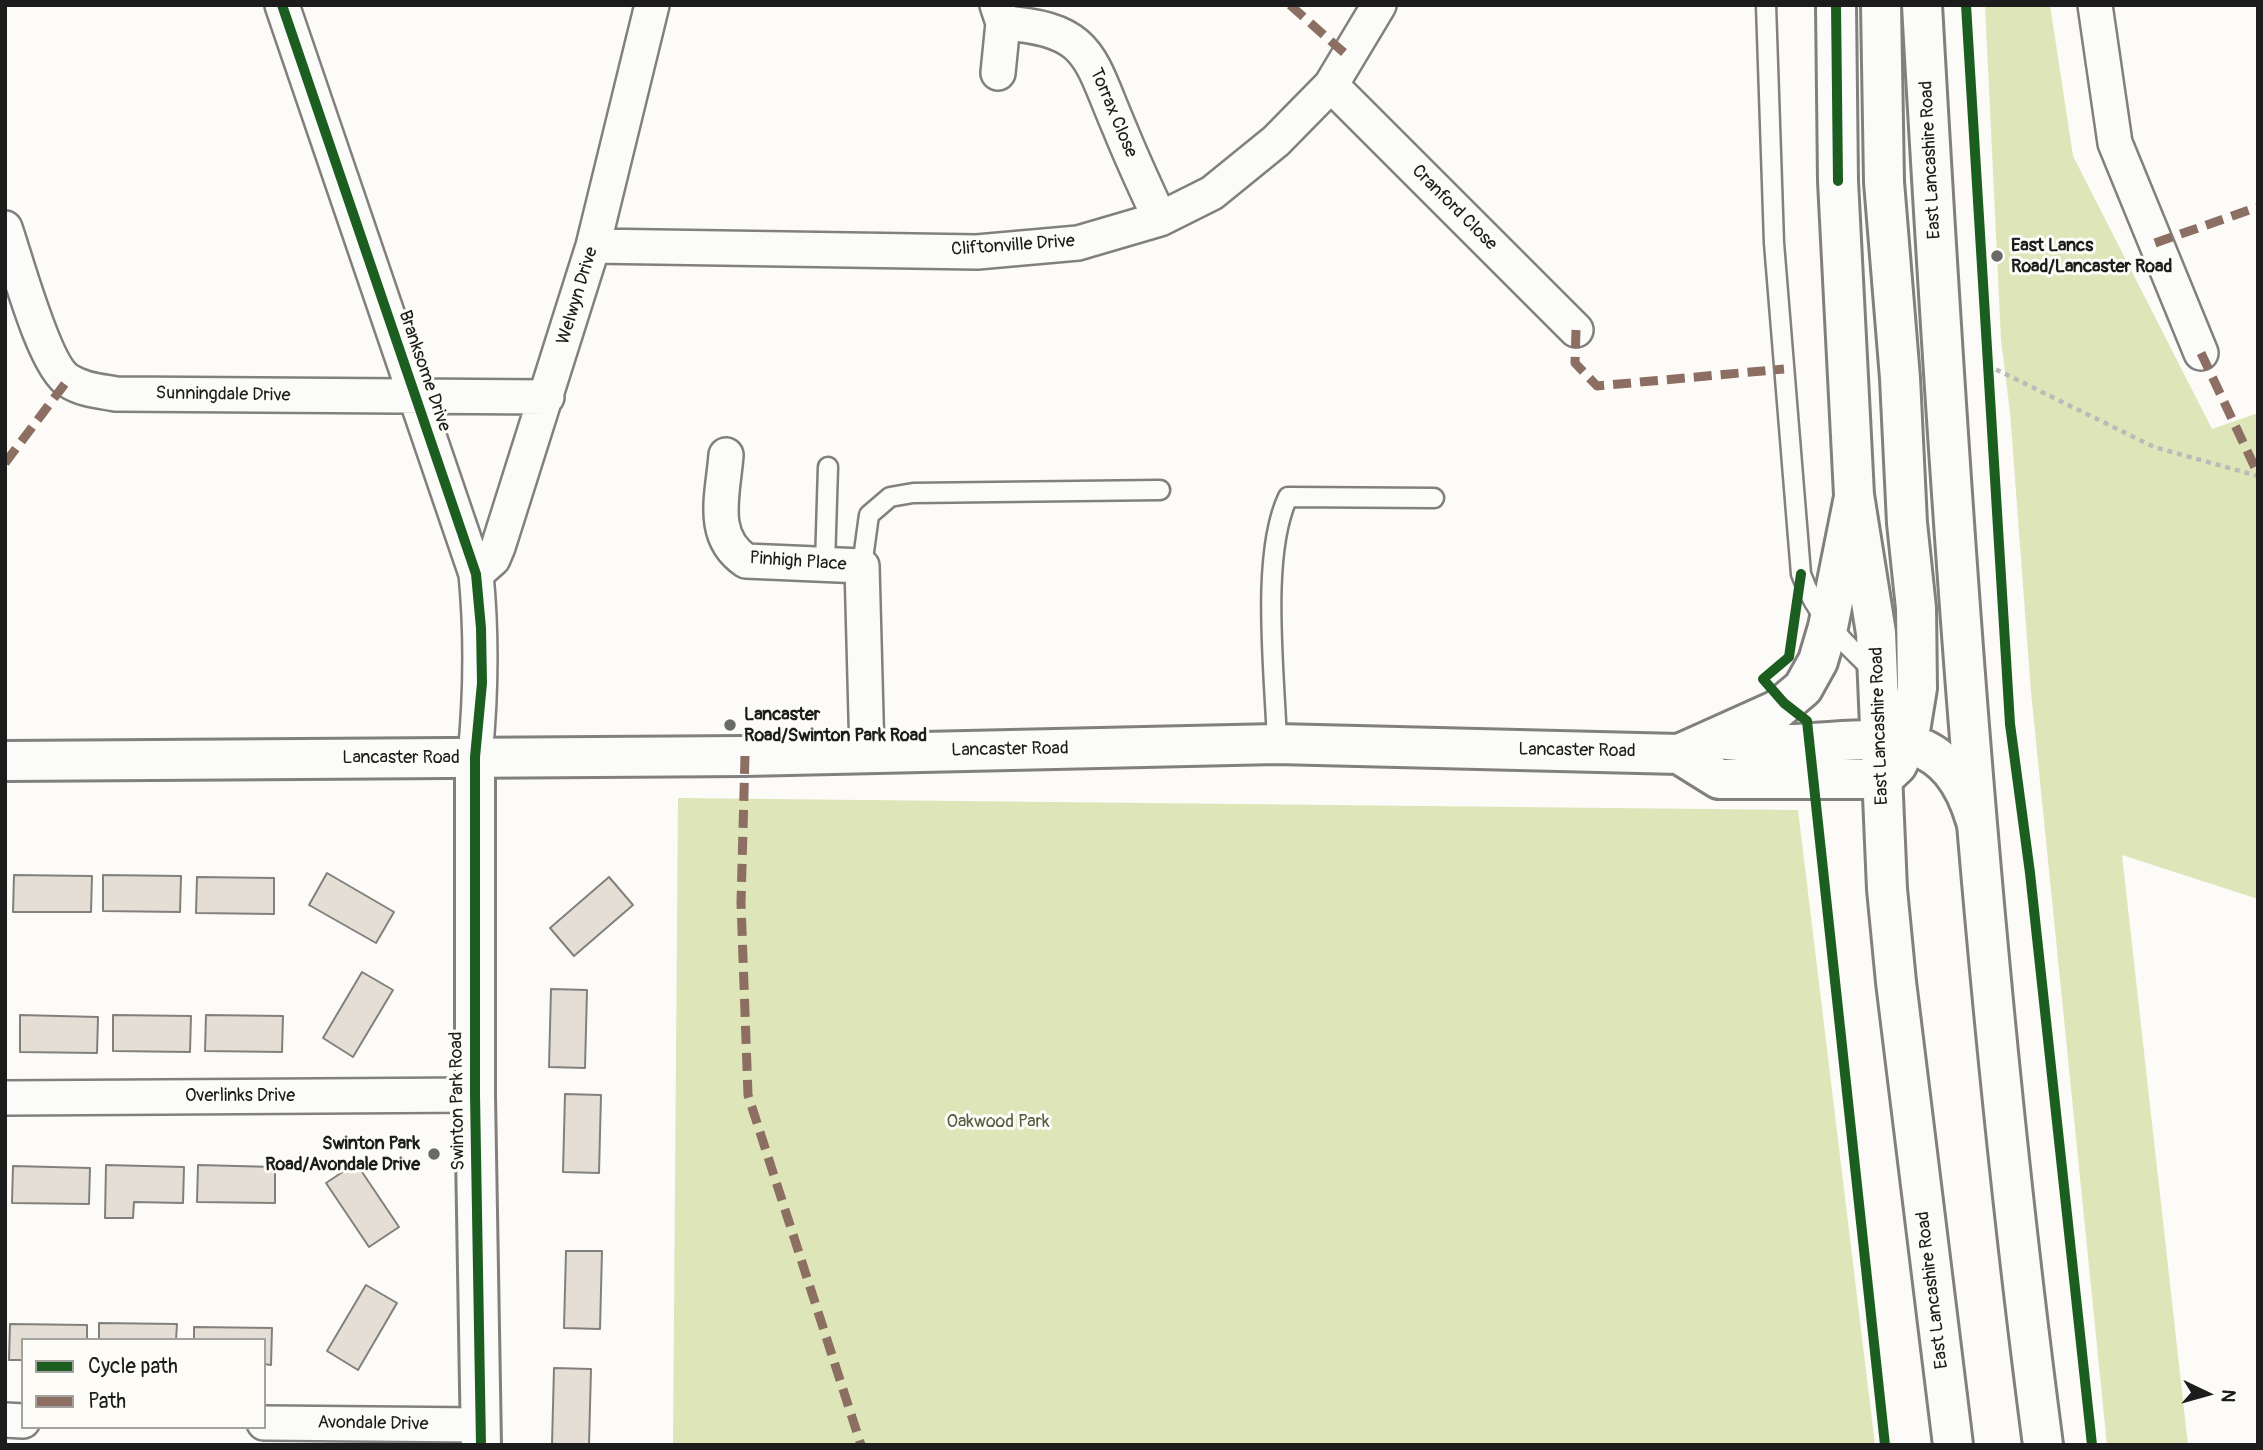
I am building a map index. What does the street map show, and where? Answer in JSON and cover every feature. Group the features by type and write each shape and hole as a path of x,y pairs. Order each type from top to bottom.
{"main road":[{"name":"East Lancashire Road","path":"1836,5 1838,181 1854,495 1876,633 1880,677 1894,740 1882,779 1887,889 1953,1445"},
{"path":"1881,5 1884,181 1900,378 1907,523 1916,608 1917,688 1894,740 1931,755 1950,771 1968,793 1978,829"},
{"name":"East Lancashire Road","path":"1922,5 1943,378 1978,829 2043,1445"},
{"path":"1854,495 1828,627 1818,661 1803,688 1777,710 1695,746 1719,779 1882,779"},
{"name":"Lancaster Road","path":"5,761 867,754 1277,744 1695,746 1894,740"},
{"name":"Swinton Park Road","path":"475,757 475,1095 481,1435"}],"street":[{"name":"Branksome Drive","path":"282,5 476,575 482,683 475,757"},
{"name":"Welwyn Drive","path":"476,575 492,559 498,547 547,397 593,246 652,5"},
{"name":"Cliftonville Drive","path":"593,246 977,252 1078,243 1160,219 1212,193 1276,141 1331,85 1379,5"},
{"path":"2095,5 2115,143 2201,353"},
{"path":"998,73 1000,14"},
{"name":"Torrax Close","path":"1000,14 1041,26 1069,39 1087,55 1102,81 1119,127 1160,219"},
{"name":"Cranford Close","path":"1331,85 1576,330"},
{"name":"Sunningdale Drive","path":"5,228 46,350 66,380 89,389 116,394 547,397"},
{"name":"Pinhigh Place","path":"726,455 721,532 730,550 746,561 862,566 867,754"},
{"name":"Overlinks Drive","path":"5,1098 475,1095"},
{"name":"Avondale Drive","path":"266,1423 481,1435"}],"lane":[{"path":"1766,5 1774,243 1801,574 1808,593 1828,627 1880,677"},
{"path":"825,564 828,467"},
{"path":"862,566 869,514 890,498 913,493 1160,490"},
{"path":"1277,744 1272,569 1278,519 1288,497 1434,498"}],"path":[{"path":"1986,351 1987,379"},
{"path":"1987,365 2154,447 2258,476"}],"green space":[{"path":"1985,5 2050,5 2073,156 2212,429 2258,413 2258,899 2122,855 2188,1445 2107,1445 2031,692 2010,412 2001,340"},
{"name":"Oakwood Park","path":"678,798 1798,810 1875,1445 673,1445"}],"building":[{"path":"327,873 394,912 376,943 309,905"},
{"path":"14,875 92,876 91,912 13,912"},
{"path":"103,875 181,876 180,912 103,911"},
{"path":"197,877 274,878 274,914 196,913"},
{"path":"609,877 633,905 574,956 550,928"},
{"path":"362,972 393,990 353,1057 323,1038"},
{"path":"551,989 587,990 585,1068 549,1067"},
{"path":"20,1015 98,1017 97,1053 20,1052"},
{"path":"113,1015 191,1016 190,1052 113,1051"},
{"path":"206,1015 283,1016 282,1052 205,1051"},
{"path":"565,1094 601,1095 599,1173 563,1172"},
{"path":"356,1163 399,1227 369,1247 326,1183"},
{"path":"106,1165 184,1167 183,1203 134,1202 133,1218 105,1218"},
{"path":"198,1165 275,1167 275,1203 197,1202"},
{"path":"13,1166 90,1168 89,1204 12,1203"},
{"path":"566,1251 602,1251 600,1329 564,1328"},
{"path":"366,1285 397,1303 358,1370 327,1351"},
{"path":"99,1323 177,1324 176,1338 99,1338"},
{"path":"10,1324 87,1325 87,1338 21,1338 21,1360 9,1360"},
{"path":"194,1327 272,1328 271,1365 266,1364 266,1338 194,1338"},
{"path":"554,1368 591,1369 589,1445 552,1445"}],"marked path":[{"path":"1290,5 1350,58"},
{"path":"2155,243 2258,207"},
{"path":"1576,330 1575,363 1597,386 1784,369"},
{"path":"2201,353 2258,474"},
{"path":"5,463 67,381"},
{"path":"745,756 741,903 748,1095 861,1445"}],"cycle path":[{"path":"282,5 476,574 482,683 475,757 475,1095 481,1445"},
{"path":"1836,5 1838,181"},
{"path":"1966,5 2010,724 2030,873 2092,1445"},
{"path":"1801,574 1789,657 1763,679 1784,703 1807,721 1885,1445"}],"place":[{"name":"East Lancs Road/Lancaster Road","path":"1997,256"},
{"name":"Lancaster Road/Swinton Park Road","path":"730,725"},
{"name":"Swinton Park Road/Avondale Drive","path":"434,1154"}]}
